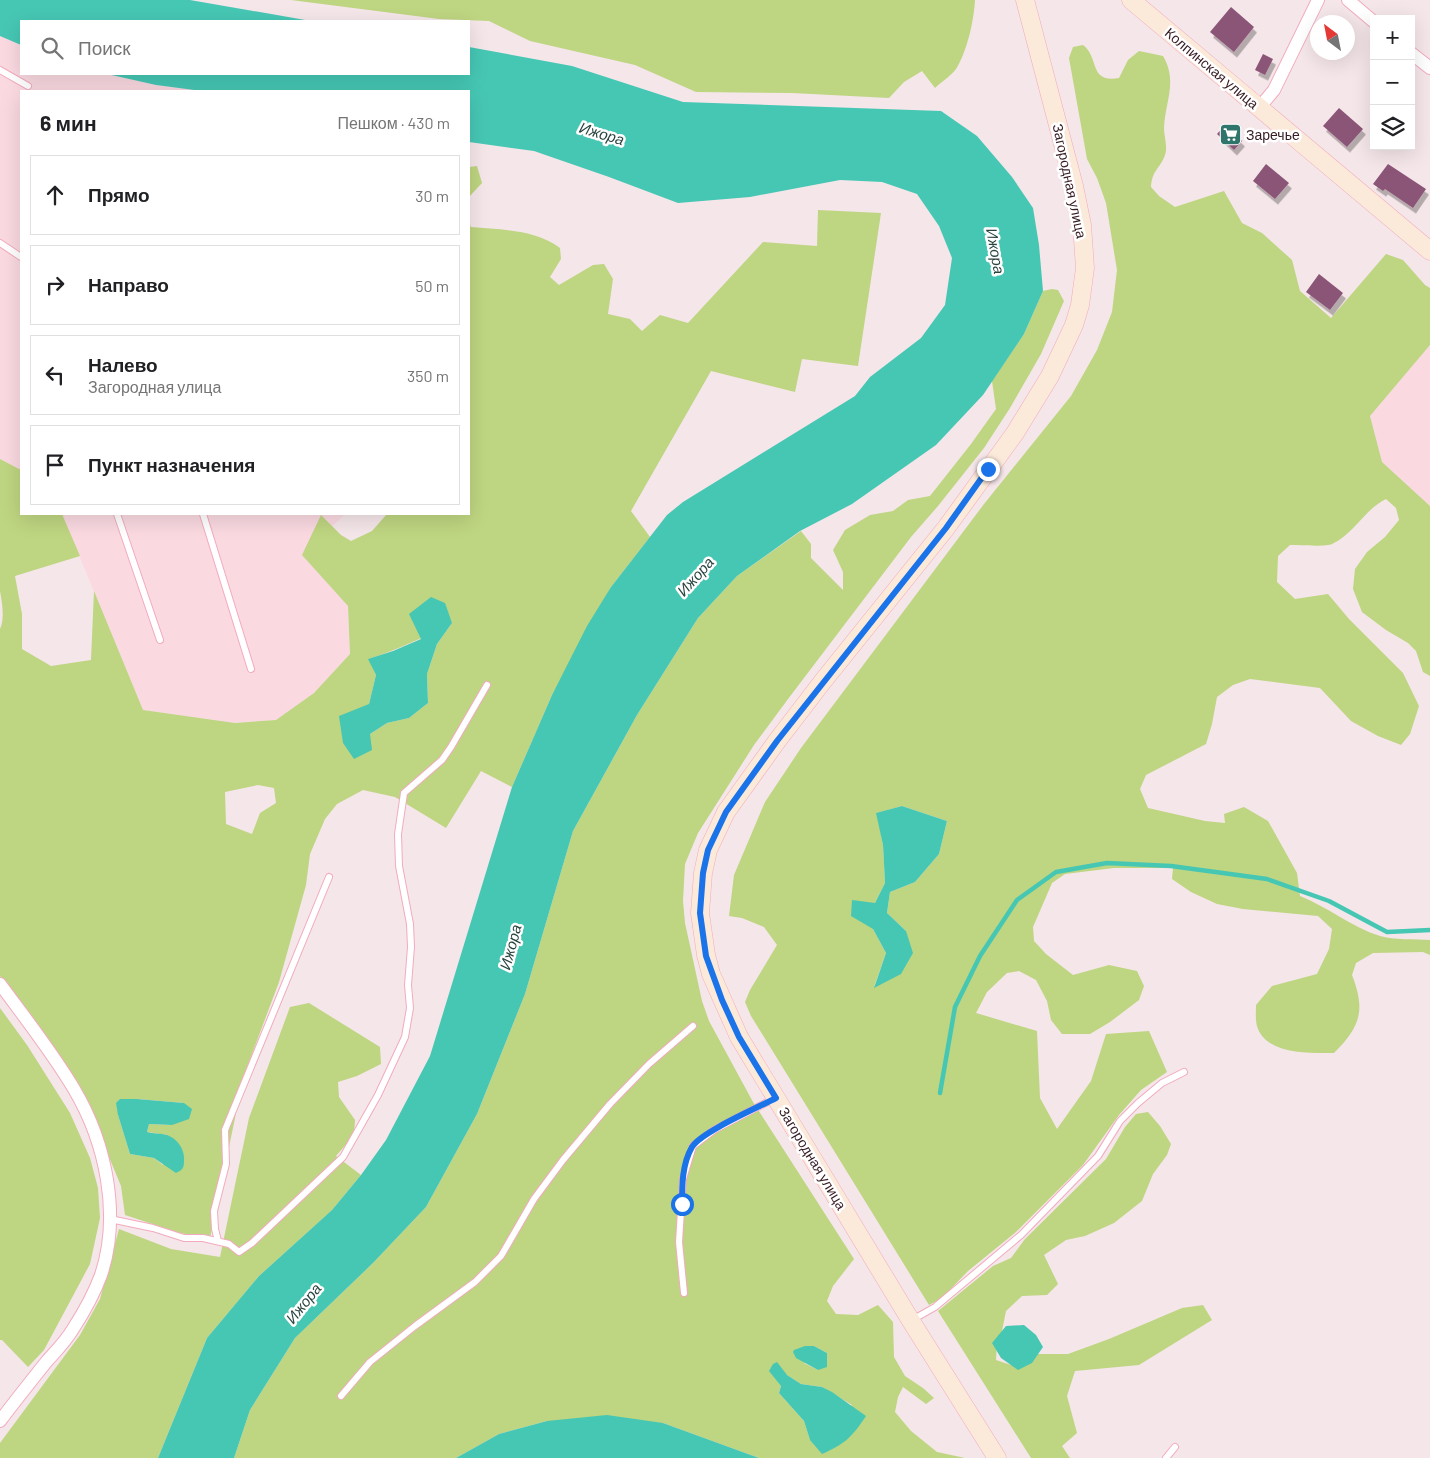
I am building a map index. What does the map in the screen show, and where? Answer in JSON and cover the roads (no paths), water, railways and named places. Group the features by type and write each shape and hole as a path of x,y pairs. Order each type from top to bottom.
{"main road":[{"name":"Загородная улица","path":"997,1458 911,1321 739,1037 722,1000 706,956 700,913 703,873 708,850 726,812 777,741 946,528 1015,433 1050,376 1074,325 1080,306 1085,268 1082,225 1025,0"},
{"name":"Колпинская улица","path":"1131,0 1430,251"}],"street":[{"path":"1260,108 1274,90 1318,0"},
{"path":"1348,0 1370,19"},
{"path":"1415,56 1430,68"},
{"path":"0,984 56,1060 85,1109 101,1155 109,1192 110,1219 103,1266 89,1302 72,1332 0,1421"}],"lane":[{"path":"0,70 28,86"},
{"path":"0,243 20,256"},
{"path":"117,515 160,640"},
{"path":"203,515 251,669"},
{"path":"110,1219 152,1228 184,1238 203,1238 229,1244 239,1252 252,1243 343,1157 378,1095 404,1037 410,1008 408,985 411,946 410,924 399,866 398,834 404,793 442,760 452,747 487,686"},
{"path":"218,1242 214,1212 226,1164 225,1130 329,877"},
{"path":"341,1396 370,1362 475,1282 501,1256 534,1199 610,1104 649,1064 693,1026"},
{"path":"911,1321 935,1307 1021,1235 1098,1156 1120,1121 1162,1083 1184,1072"},
{"path":"684,1293 679,1242 683,1179 693,1146 714,1130 776,1098"},
{"path":"1166,1458 1175,1447"}],"water":[{"path":"0,0 190,0 305,20 20,20 20,45 0,36"},
{"name":"Ижора","path":"470,47 572,66 683,102 941,111 977,136 1012,177 1033,208 1039,245 1043,291 1024,334 983,395 936,445 852,504 800,531 737,576 698,618 637,715 573,831 525,994 477,1114 426,1207 373,1263 295,1338 250,1410 234,1458 158,1458 207,1338 259,1276 332,1210 361,1175 386,1140 430,1056 512,787 552,695 587,626 611,587 667,515 683,502 855,396 870,377 921,338 945,305 952,258 939,226 917,194 882,182 840,180 750,197 678,203 534,151 470,142 470,90 194,90 156,85 111,75 470,75"},
{"path":"431,597 445,603 452,623 437,644 427,674 428,703 409,718 387,723 370,734 372,750 354,759 343,743 339,716 369,704 376,675 368,659 421,639 409,614"},
{"path":"902,806 947,821 939,854 915,882 890,892 887,913 906,931 913,953 901,974 874,988 886,953 873,929 851,916 852,900 875,903 885,883 883,845 876,813"},
{"path":"120,1099 184,1103 192,1109 189,1119 172,1125 149,1124 147,1132 167,1135 177,1142 182,1149 184,1157 183,1167 180,1171 176,1173 154,1158 130,1154 118,1115 116,1103"},
{"path":"1024,1325 1036,1335 1043,1347 1032,1363 1018,1370 1001,1358 992,1343 1006,1326"},
{"path":"805,1346 814,1346 827,1353 827,1367 818,1370 796,1358 794,1350"},
{"path":"777,1362 787,1375 801,1384 822,1387 866,1416 847,1439 837,1447 822,1454 810,1440 804,1421 779,1393 781,1386 769,1371 773,1364"},
{"path":"607,1415 663,1423 759,1458 456,1458 499,1434 547,1421"}],"waterway":[{"path":"940,1093 955,1007 980,956 1017,900 1056,872 1107,863 1171,866 1267,879 1329,901 1387,932 1430,930"}],"place":[{"name":"Заречье","path":"1230,134"}]}
